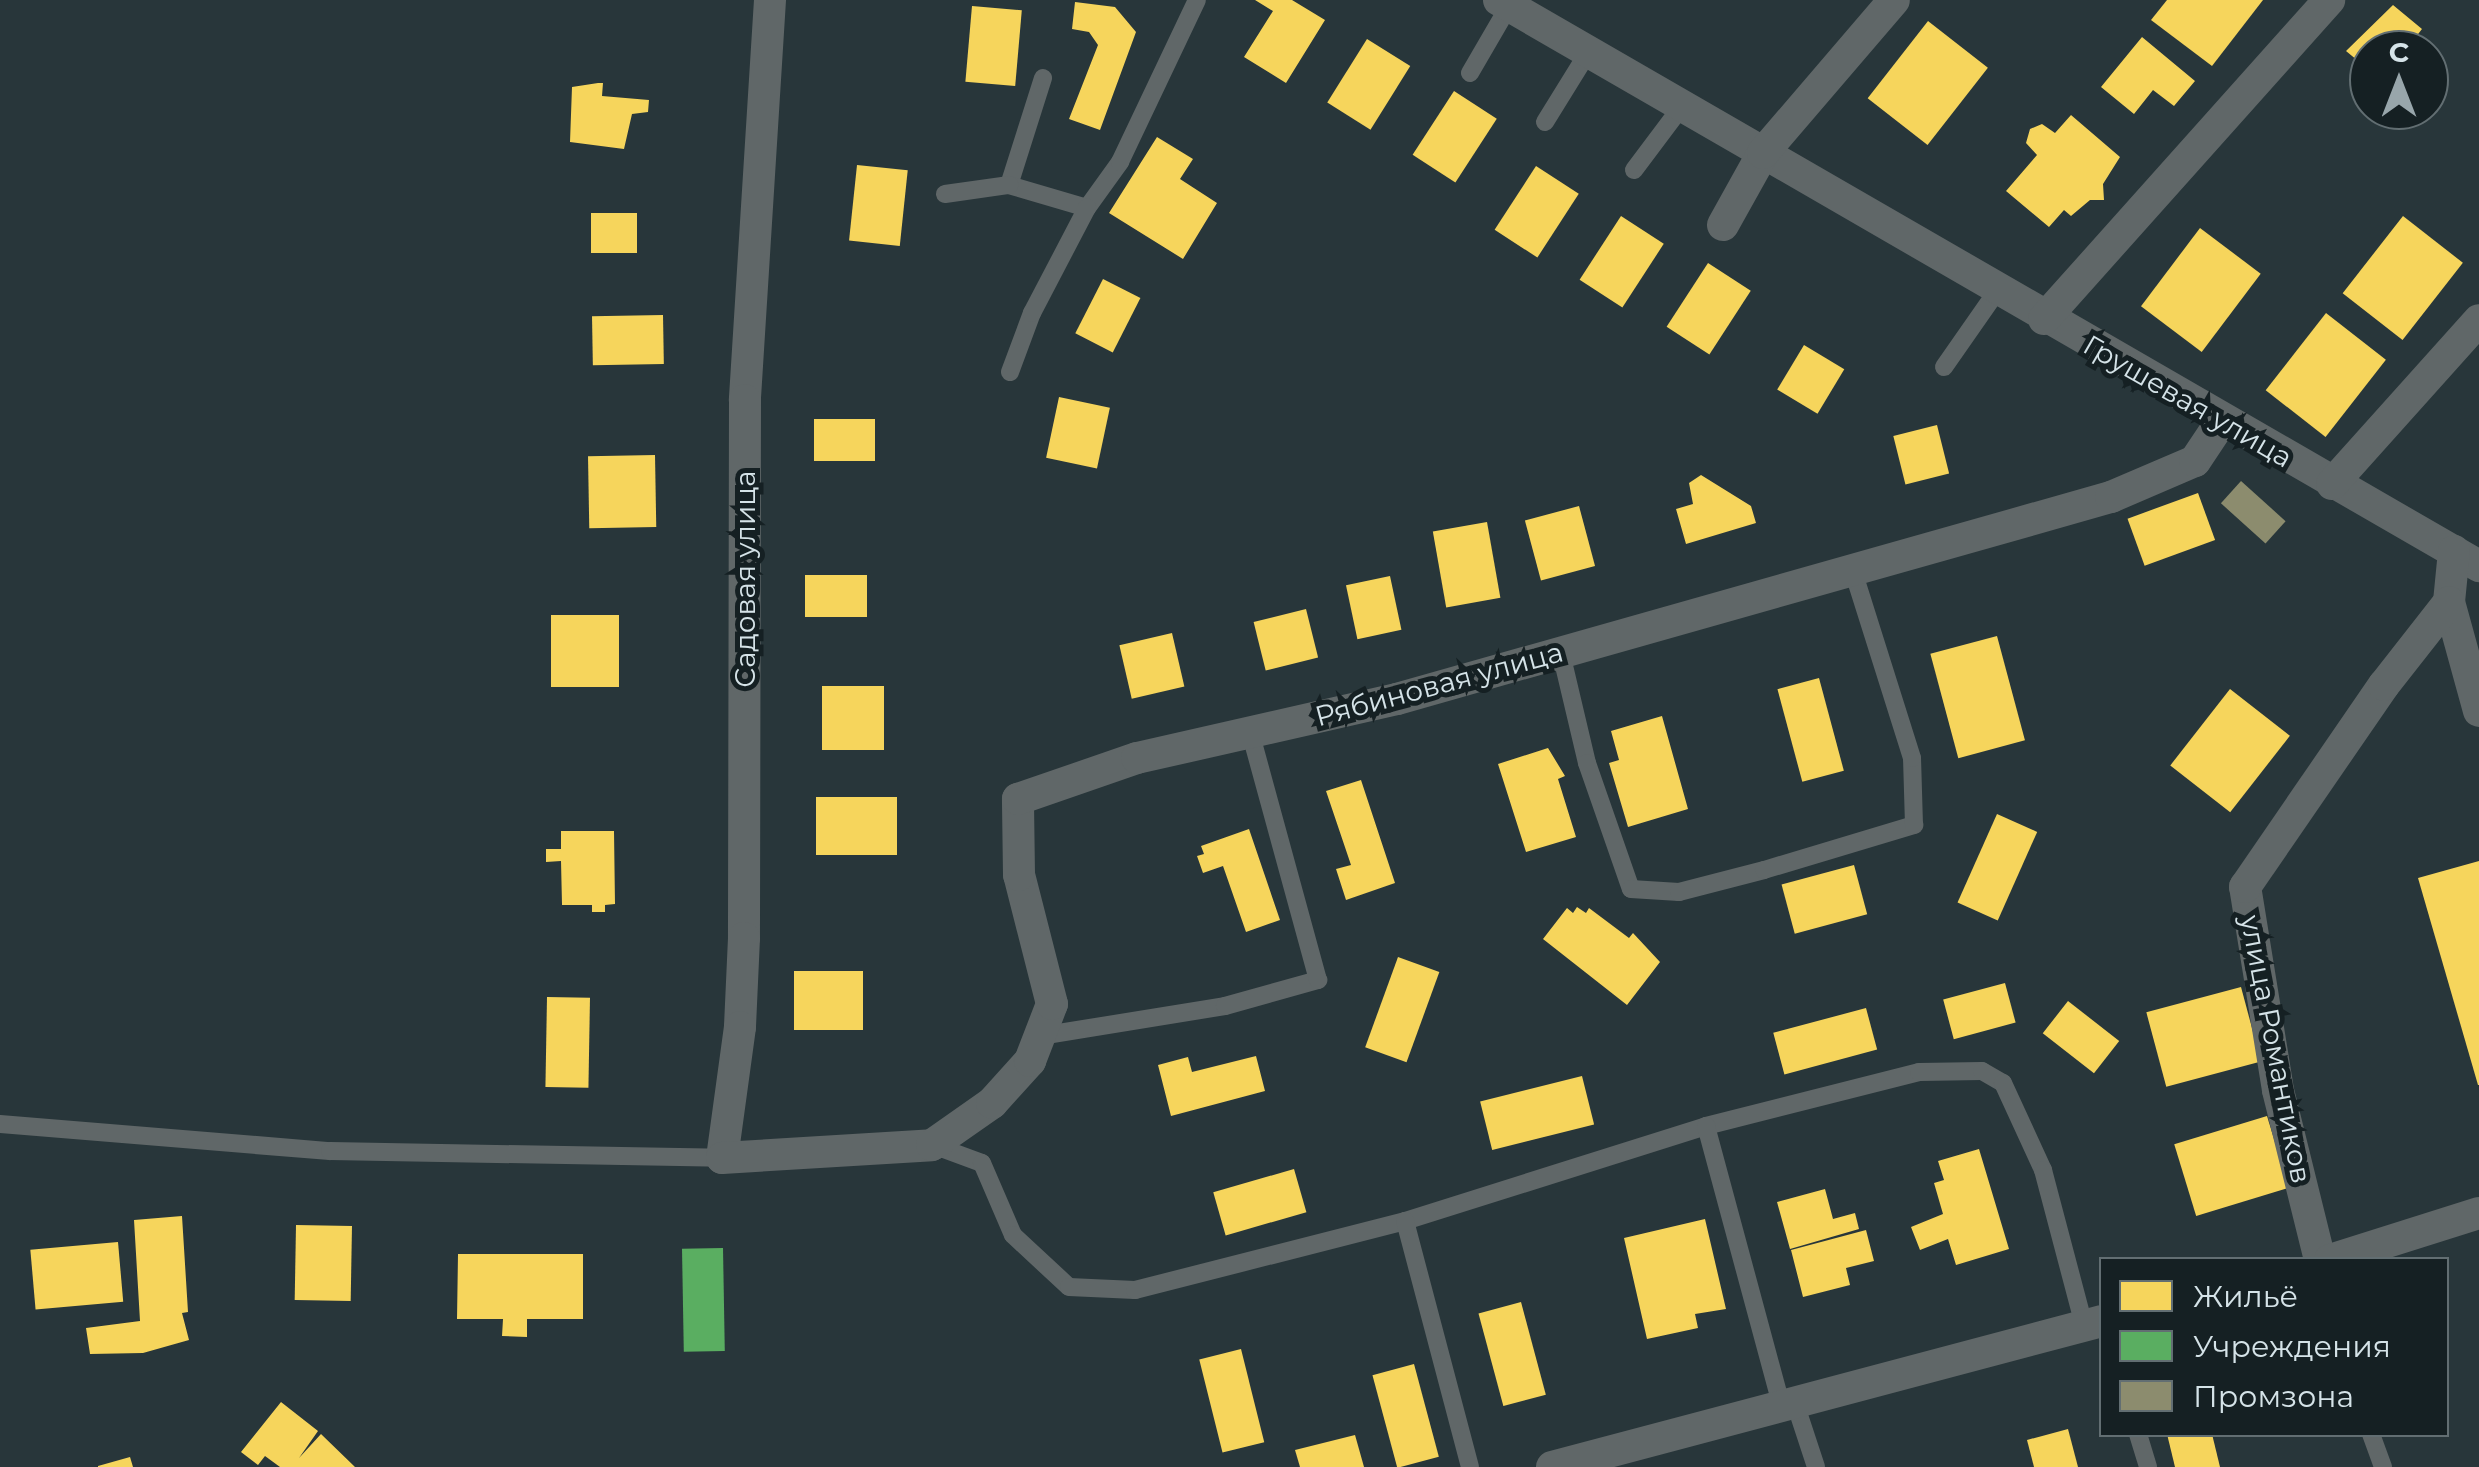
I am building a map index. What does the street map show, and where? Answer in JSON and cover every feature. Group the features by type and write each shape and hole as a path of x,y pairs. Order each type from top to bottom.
{"street":[{"name":"Садовая улица","path":"722,1158 742,974 745,400 770,0"},
{"path":"1723,225 1763,154 1894,0"},
{"path":"2044,318 2330,0"},
{"name":"Грушевая улица","path":"1504,3 2221,422 2466,558"},
{"path":"2332,484 2479,320"},
{"name":"Рябиновая улица","path":"932,1145 992,1103 1030,1061 1052,1004 1019,876 1018,799 1137,758 1561,653 2111,497 2195,461 2221,422"},
{"path":"2466,558 2449,602 2479,711"},
{"name":"улица Романтиков","path":"2319,1257 2278,1090 2246,887 2384,684 2449,602"},
{"path":"722,1158 932,1145"},
{"path":"2340,1257 2479,1213"},
{"path":"1552,1467 2092,1323"}],"lane":[{"path":"1010,372 1032,314 1087,208 1120,162 1196,0"},
{"name":"Грушевая улица","path":"1470,73 1504,3"},
{"path":"1545,122 1588,51"},
{"path":"1008,185 1042,78"},
{"path":"1634,170 1682,106"},
{"path":"945,194 1008,185 1087,208"},
{"path":"1944,367 1997,291"},
{"path":"1561,653 1587,764 1631,889 1680,892 1764,870 1914,824 1912,758 1853,571"},
{"path":"1040,1036 1226,1006 1318,980 1250,732"},
{"path":"932,1145 982,1162 1013,1235 1068,1288 1136,1290 1405,1221 1706,1126 1919,1072 1982,1071 2003,1082 2043,1170 2092,1323"},
{"path":"0,1124 330,1151 722,1158"},
{"path":"1706,1126 1789,1405 1816,1467"},
{"path":"1405,1221 1470,1467"},
{"path":"2139,1437 2148,1467"},
{"path":"2371,1437 2382,1467"}],"building: Жильё":[{"path":"1255,0 1292,0 1325,20 1286,83 1244,57 1273,11"},
{"path":"2167,0 2263,0 2212,66 2151,20"},
{"path":"1075,2 1115,7 1136,32 1100,130 1069,119 1098,45 1089,32 1072,29"},
{"path":"2393,5 2422,29 2421,30 2367,30"},
{"path":"972,6 1022,10 1015,86 965,82"},
{"path":"1928,21 1988,68 1928,145 1868,98"},
{"path":"2142,37 2195,81 2174,106 2153,90 2134,114 2101,87"},
{"path":"1367,39 1410,66 1371,130 1327,103"},
{"path":"603,83 602,96 649,100 648,112 632,114 624,149 570,142 572,87"},
{"path":"1454,91 1497,119 1455,183 1413,155"},
{"path":"2071,115 2120,157 2103,184 2104,200 2090,200 2071,216 2064,210 2049,227 2006,191 2037,155 2026,143 2030,129 2042,124 2055,133"},
{"path":"1157,137 1193,159 1180,179 1217,203 1183,259 1109,213"},
{"path":"857,165 908,170 900,246 849,241"},
{"path":"1536,166 1579,194 1537,258 1495,230"},
{"path":"591,213 637,213 637,253 591,253"},
{"path":"1621,216 1664,244 1622,308 1580,280"},
{"path":"2403,216 2463,263 2403,340 2343,293"},
{"path":"2200,228 2261,274 2202,352 2141,306"},
{"path":"1708,263 1751,291 1709,355 1667,327"},
{"path":"1103,279 1140,298 1113,352 1075,333"},
{"path":"2326,313 2386,360 2326,437 2266,390"},
{"path":"663,315 664,364 593,365 592,316"},
{"path":"1804,345 1844,369 1818,414 1777,390"},
{"path":"1059,397 1110,408 1097,468 1046,458"},
{"path":"814,419 875,419 875,461 814,461"},
{"path":"1937,425 1949,474 1905,484 1893,436"},
{"path":"655,455 656,527 589,528 588,456"},
{"path":"1701,475 1751,506 1756,523 1686,544 1676,509 1693,504 1689,483"},
{"path":"2198,493 2215,540 2145,566 2128,519"},
{"path":"1579,506 1595,566 1541,580 1525,520"},
{"path":"1487,522 1500,598 1446,607 1433,532"},
{"path":"805,575 867,575 867,617 805,617"},
{"path":"1390,576 1401,630 1357,639 1346,585"},
{"path":"1306,609 1318,658 1266,671 1254,622"},
{"path":"551,615 619,615 619,687 551,687"},
{"path":"1172,633 1184,687 1132,699 1119,645"},
{"path":"1997,636 2025,740 1958,758 1930,654"},
{"path":"1819,678 1844,771 1802,782 1777,689"},
{"path":"822,686 884,686 884,750 822,750"},
{"path":"2230,689 2290,736 2230,812 2170,765"},
{"path":"1662,716 1688,809 1628,827 1609,763 1619,760 1611,731"},
{"path":"1548,748 1565,776 1558,779 1576,837 1526,852 1498,764"},
{"path":"1361,780 1395,883 1346,900 1336,869 1351,865 1326,791"},
{"path":"816,797 897,797 897,855 816,855"},
{"path":"1997,814 2037,832 1998,921 1958,903"},
{"path":"1249,829 1280,920 1246,932 1223,866 1203,873 1197,856 1204,854 1201,846"},
{"path":"561,831 614,831 615,904 605,905 605,912 592,912 592,905 562,905 561,861 546,862 546,849 561,849"},
{"path":"2479,861 2479,1085 2478,1085 2418,878"},
{"path":"1854,865 1867,914 1795,934 1782,884"},
{"path":"1577,907 1586,913 1589,908 1629,938 1633,933 1660,962 1627,1005 1543,939 1567,908 1573,913"},
{"path":"1398,957 1439,972 1407,1062 1365,1047"},
{"path":"794,971 863,971 863,1030 794,1030"},
{"path":"2005,983 2016,1023 1954,1039 1943,1000"},
{"path":"2241,987 2261,1061 2166,1087 2146,1012"},
{"path":"547,997 590,998 588,1088 545,1087"},
{"path":"2068,1001 2119,1041 2094,1073 2043,1033"},
{"path":"1866,1008 1877,1050 1784,1074 1773,1033"},
{"path":"1256,1056 1265,1091 1171,1116 1158,1065 1188,1057 1192,1072"},
{"path":"1582,1076 1594,1125 1492,1150 1480,1101"},
{"path":"2267,1116 2289,1188 2196,1216 2174,1144"},
{"path":"1979,1149 2009,1249 1956,1265 1948,1239 1920,1250 1911,1227 1943,1214 1934,1183 1944,1180 1938,1161"},
{"path":"1294,1169 1306,1212 1226,1235 1213,1192"},
{"path":"1825,1189 1833,1219 1855,1213 1859,1229 1790,1249 1777,1202"},
{"path":"182,1216 188,1312 182,1313 189,1340 143,1353 90,1354 86,1328 140,1321 134,1220"},
{"path":"1705,1219 1726,1309 1695,1314 1698,1328 1647,1339 1624,1238"},
{"path":"296,1225 352,1226 351,1301 295,1300"},
{"path":"1866,1230 1874,1261 1846,1268 1850,1285 1803,1297 1791,1250"},
{"path":"118,1242 123,1302 36,1309 30,1250"},
{"path":"458,1254 583,1254 583,1319 527,1319 527,1337 502,1336 503,1319 457,1319"},
{"path":"1521,1302 1546,1395 1503,1406 1478,1313"},
{"path":"1241,1349 1264,1442 1223,1453 1199,1359"},
{"path":"1414,1364 1439,1457 1397,1467 1372,1375"},
{"path":"281,1402 318,1431 299,1458 321,1434 355,1467 280,1467 265,1456 258,1465 241,1452"},
{"path":"2068,1429 2078,1467 2034,1467 2027,1440"},
{"path":"1355,1435 1364,1467 1300,1467 1295,1450"},
{"path":"2168,1437 2213,1437 2220,1467 2175,1467"},
{"path":"130,1457 133,1467 98,1467 98,1466"}],"building: Учреждения":[{"path":"723,1248 725,1351 684,1352 682,1249"}],"building: Промзона":[{"path":"2241,481 2286,521 2266,543 2221,503"}]}
